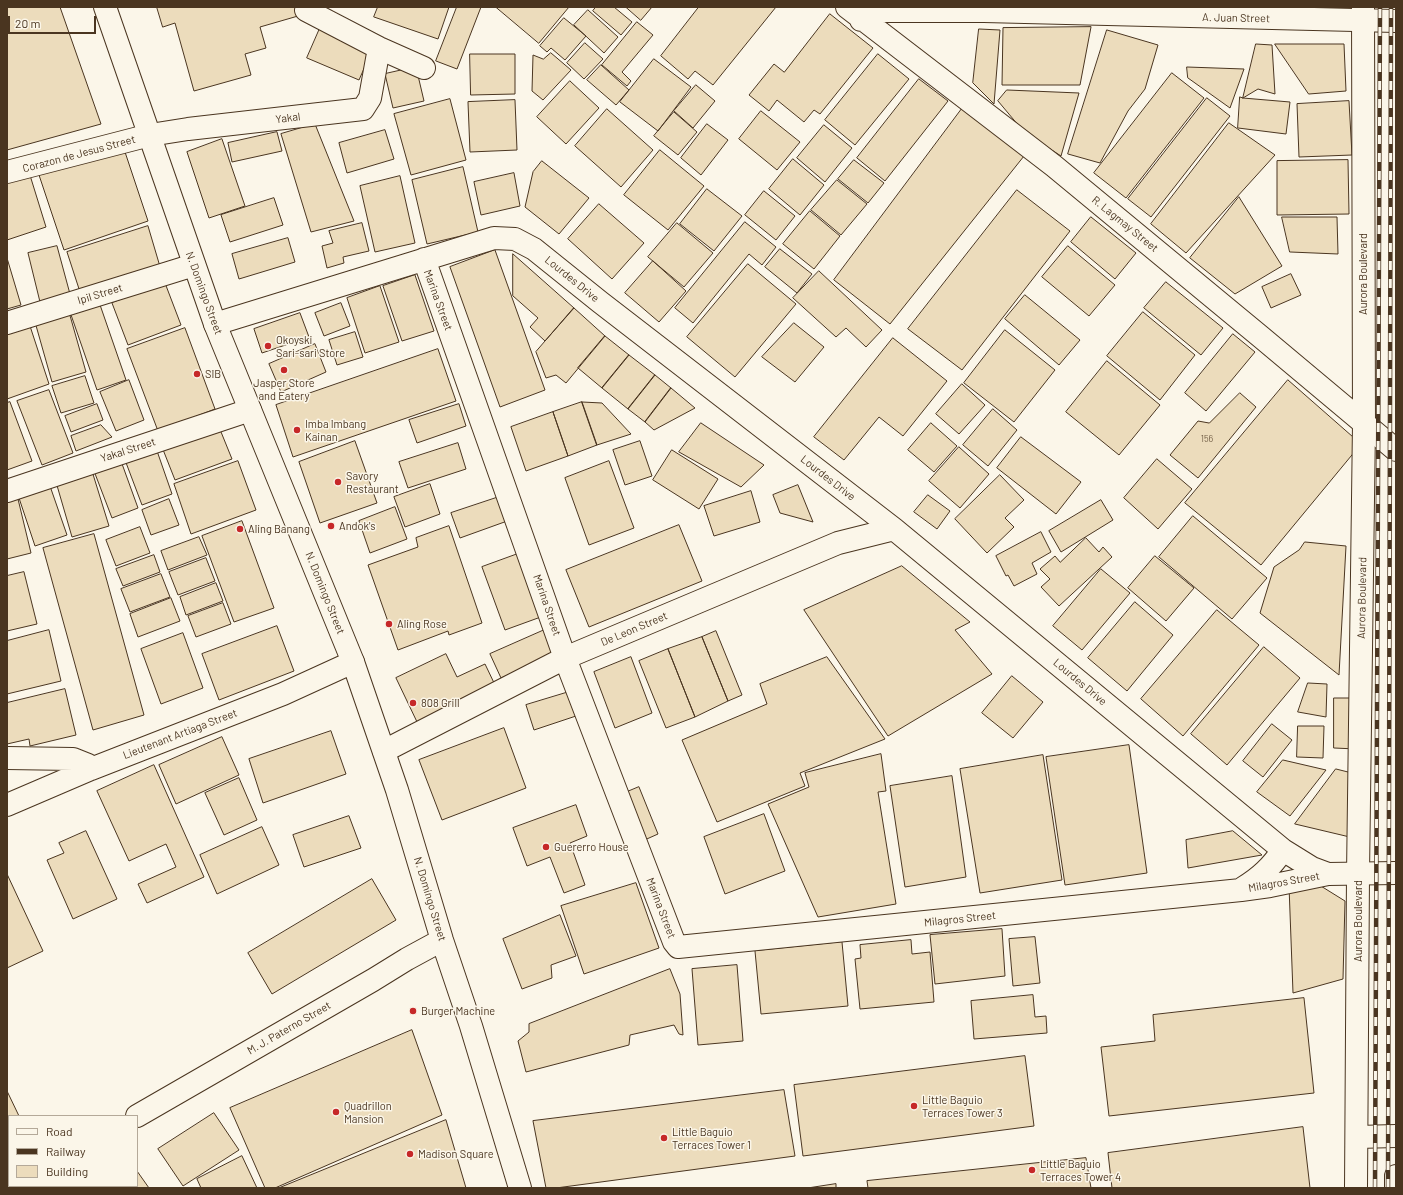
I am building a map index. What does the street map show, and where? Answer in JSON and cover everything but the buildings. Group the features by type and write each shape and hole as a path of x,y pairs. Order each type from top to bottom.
{"street":[{"name":"N. Domingo Street","path":"105,7 215,324 353,662 399,798 442,940 471,1026 520,1188"},
{"name":"A. Juan Street","path":"854,13 984,9 1363,14 1396,21"},
{"path":"306,10 379,48 424,68"},
{"name":"R. Lagmay Street","path":"854,13 1054,166 1396,450"},
{"name":"Aurora Boulevard","path":"1356,1188 1358,874 1364,424 1363,14"},
{"name":"Yakal","path":"150,135 188,129 363,109 370,98 379,48"},
{"name":"Corazon de Jesus Street","path":"7,172 150,135"},
{"name":"Lourdes Drive","path":"215,324 494,238 515,239 534,249 612,312 894,529 1283,850 1312,868 1328,874 1396,873"},
{"name":"Marina Street","path":"424,259 565,658 674,942 678,948"},
{"name":"Ipil Street","path":"7,323 194,265"},
{"name":"Yakal Street","path":"7,491 250,410"},
{"name":"De Leon Street","path":"384,751 565,658 838,543 894,529"},
{"name":"Lieutenant Artiaga Street","path":"7,805 91,769 283,694 353,662"},
{"path":"7,758 73,759 88,765 91,769"},
{"name":"Milagros Street","path":"1241,890 1258,880 1272,866 1283,850"},
{"name":"Milagros Street","path":"678,948 1241,890 1270,886 1328,874"},
{"name":"M. J. Paterno Street","path":"138,1115 442,940"},
{"path":"1357,1137 1396,1136"},
{"path":"1396,1176 1396,1188"}],"railway":[{"path":"1375,1188 1380,7"},
{"path":"1388,1188 1391,7"}],"place":[{"name":"Okoyski Sari-sari Store","path":"268,346"},
{"name":"Jasper Store and Eatery","path":"284,370"},
{"name":"SIB","path":"197,374"},
{"name":"Imba Imbang Kainan","path":"297,430"},
{"name":"Savory Restaurant","path":"338,482"},
{"name":"Andok's","path":"331,526"},
{"name":"Aling Banang","path":"240,529"},
{"name":"Aling Rose","path":"389,624"},
{"name":"808 Grill","path":"413,703"},
{"name":"Guererro House","path":"546,847"},
{"name":"Burger Machine","path":"413,1011"},
{"name":"Little Baguio Terraces Tower 3","path":"914,1106"},
{"name":"Quadrillon Mansion","path":"336,1112"},
{"name":"Little Baguio Terraces Tower 1","path":"664,1138"},
{"name":"Madison Square","path":"410,1154"},
{"name":"Little Baguio Terraces Tower 4","path":"1032,1170"}]}
